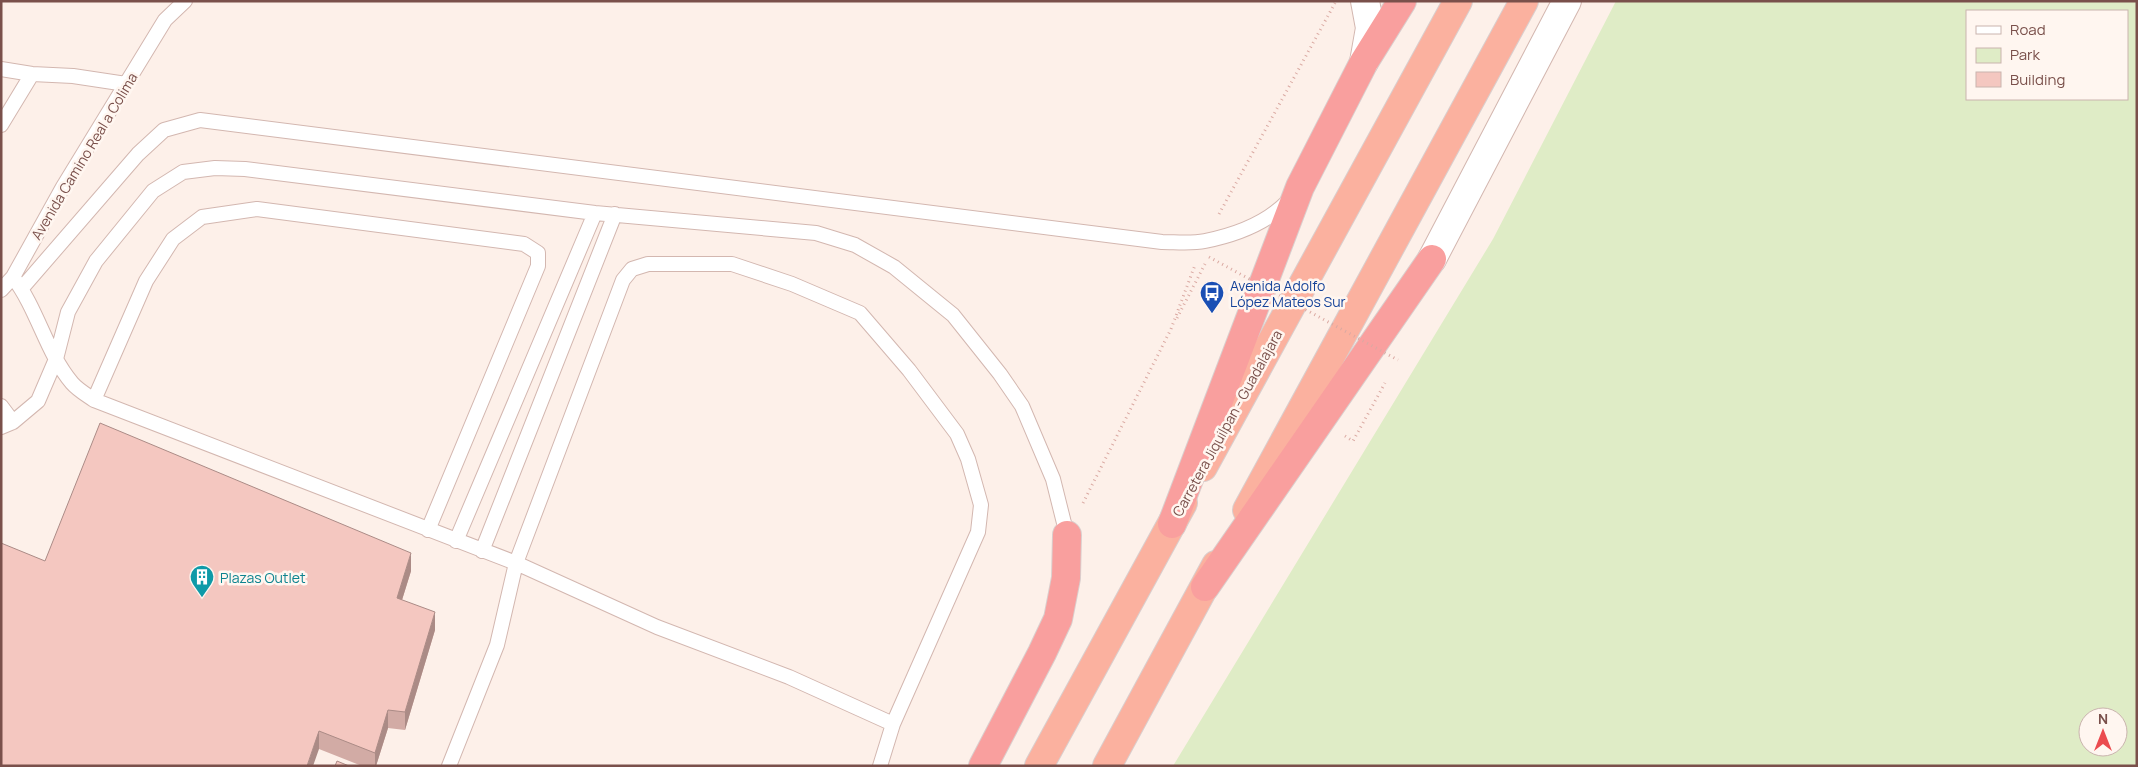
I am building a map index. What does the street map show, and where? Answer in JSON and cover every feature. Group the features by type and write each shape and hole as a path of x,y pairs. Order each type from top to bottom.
{"highway":[{"path":"1172,524 1300,187 1364,62 1402,1"},
{"name":"Carretera Jiquilpan - Guadalajara","path":"1039,766 1458,1"},
{"path":"1107,766 1524,1"},
{"path":"1205,586 1432,259"},
{"path":"983,766 1058,619 1066,578 1067,535"}],"street":[{"path":"1364,62 1370,28 1365,1"},
{"path":"1432,259 1567,1"}],"lane":[{"name":"Avenida Camino Real a Colima","path":"165,20 169,1"},
{"name":"Avenida Camino Real a Colima","path":"1,290 13,277 63,187 165,20 185,1"},
{"path":"1,69 32,74 73,76 126,84"},
{"path":"1,125 32,74"},
{"path":"22,288 138,154 164,130 200,120 1162,242 1203,242 1249,229 1277,212 1300,187"},
{"path":"1,406 7,424 38,401 56,359 68,312 96,261 153,191 183,172 215,168 245,169 595,213 816,233 855,245 894,267 953,314 980,346 1022,406 1053,479 1067,535"},
{"path":"94,400 146,281 173,239 202,217 257,209 524,244 538,254 538,266 428,530"},
{"path":"456,541 595,213"},
{"path":"482,551 615,214"},
{"path":"449,766 497,644 516,563 623,280 632,269 648,264 732,264 792,284 860,313 909,370 957,434 968,459 981,505 978,532 893,724 880,766"},
{"path":"13,277 32,305 56,359 73,385 94,400 516,563 658,626 790,677 893,724"}],"path":[{"path":"1171,329 1203,242 1336,1"},
{"path":"1067,535 1209,257 1398,360"}],"green space":[{"path":"1616,1 2137,1 2137,766 1173,766 1493,239"}],"building":[{"name":"Plazas Outlet","path":"100,423 411,553 397,598 435,612 405,712 388,710 375,753 319,731 307,766 1,766 1,543 45,561"},
{"path":"337,761 349,766 335,766"}],"place":[{"name":"Avenida Adolfo López Mateos Sur","path":"1212,314"},
{"name":"Plazas Outlet","path":"202,598"}]}
